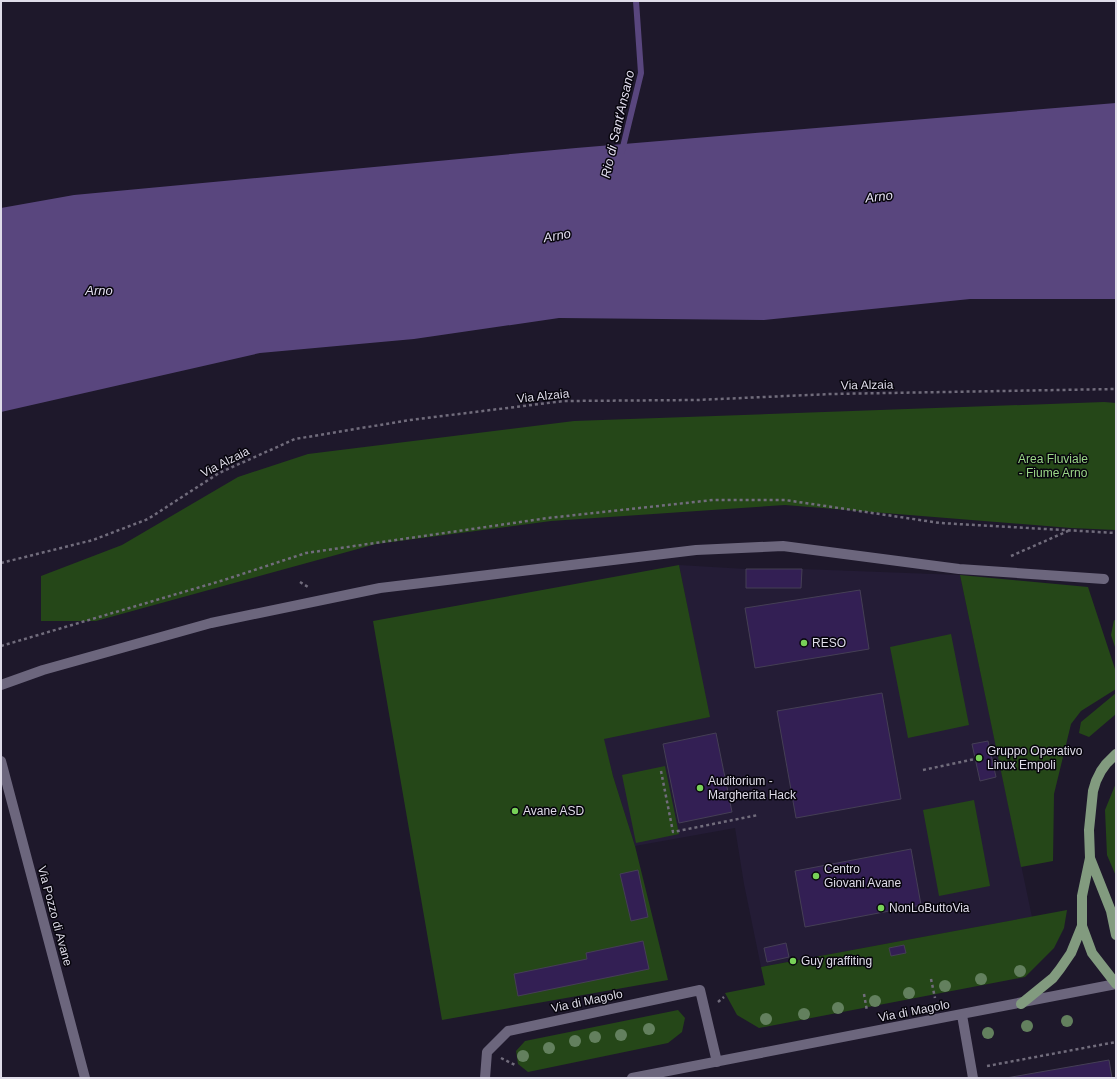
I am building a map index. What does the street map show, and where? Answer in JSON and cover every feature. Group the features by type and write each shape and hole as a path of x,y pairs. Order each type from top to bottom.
{"main road":[{"path":"1116,754 1106,764 1096,781 1093,791 1089,830 1090,858 1082,896 1082,926 1092,953 1116,984"},
{"path":"1090,858 1113,913 1116,935"},
{"path":"1021,1004 1053,978 1071,953 1082,926"}],"street":[{"path":"1,685 43,670 210,623 380,588 696,550 783,546 959,569 1104,579"},
{"name":"Via Pozzo di Avane","path":"1,761 85,1078"},
{"name":"Via di Magolo","path":"632,1078 1021,1004 1116,984"},
{"name":"Via di Magolo","path":"485,1078 486,1052 508,1031 700,990 717,1062"},
{"path":"962,1015 972,1073"}],"path":[{"name":"Via Alzaia","path":"1,562 93,540 148,519 219,473 295,439 410,420 564,401 697,400 831,394 1116,389"},
{"path":"1,646 224,580 306,553 548,518 714,500 785,500 940,523 1116,533"},
{"path":"1007,558 1070,530"},
{"path":"922,770 975,759"},
{"path":"661,771 673,832 758,815"},
{"path":"931,979 935,998"},
{"path":"864,994 867,1011"},
{"path":"972,1073 1116,1042"}],"shaded area":[{"path":"679,565 746,569 802,569 960,575 1032,917 761,967 744,884 735,828 635,846 613,776 603,738 709,717"}],"green space":[{"name":"Area Fluviale - Fiume Arno","path":"1104,402 1116,403 1116,530 1071,528 785,505 551,521 376,544 96,621 41,621 41,576 122,545 238,477 308,454 574,421"},
{"name":"Avane ASD","path":"679,565 710,717 604,739 613,776 635,846 668,980 442,1020 373,621"},
{"path":"960,575 1088,587 1116,672 1116,689 1081,711 1071,724 1054,794 1053,861 1021,867"},
{"path":"1114,620 1116,621 1116,650 1111,635"},
{"path":"951,634 969,725 908,738 890,647"},
{"path":"1116,693 1116,714 1089,737 1079,733 1081,722"},
{"path":"665,766 679,834 636,843 622,775"},
{"path":"1116,783 1116,876 1107,855 1105,810"},
{"path":"974,800 990,886 939,896 923,810"},
{"path":"1067,910 1064,928 1054,948 1025,977 759,1028 737,1015 725,993 765,985 761,967"},
{"path":"678,1010 685,1018 682,1032 668,1043 528,1072 518,1064 516,1051 525,1041"}],"water":[{"name":"Arno","path":"1116,103 1116,299 970,299 764,320 559,318 414,339 260,353 1,412 1,208 74,195 576,148"}],"building":[{"path":"746,569 802,569 801,588 746,588"},
{"path":"860,590 869,649 755,668 745,608"},
{"path":"882,693 901,799 796,818 777,711"},
{"name":"Auditorium - Margherita Hack","path":"716,733 732,812 679,823 663,744"},
{"path":"988,741 996,777 980,781 972,744"},
{"path":"911,849 921,905 805,927 795,871"},
{"path":"638,870 648,917 631,921 620,874"},
{"path":"643,941 649,969 518,996 514,974 587,959 586,953"},
{"path":"786,943 789,957 767,962 764,948"},
{"path":"904,945 906,953 891,956 889,948"},
{"path":"1109,1060 1112,1078 1006,1078"}],"waterway":[{"name":"Rio di Sant'Ansano","path":"622,151 641,73 636,1"}],"place":[{"name":"RESO","path":"804,643"},
{"name":"Gruppo Operativo Linux Empoli","path":"979,758"},
{"name":"Auditorium - Margherita Hack","path":"700,788"},
{"name":"Avane ASD","path":"515,811"},
{"name":"Centro Giovani Avane","path":"816,876"},
{"name":"NonLoButtoVia","path":"881,908"},
{"name":"Guy graffiting","path":"793,961"}]}
